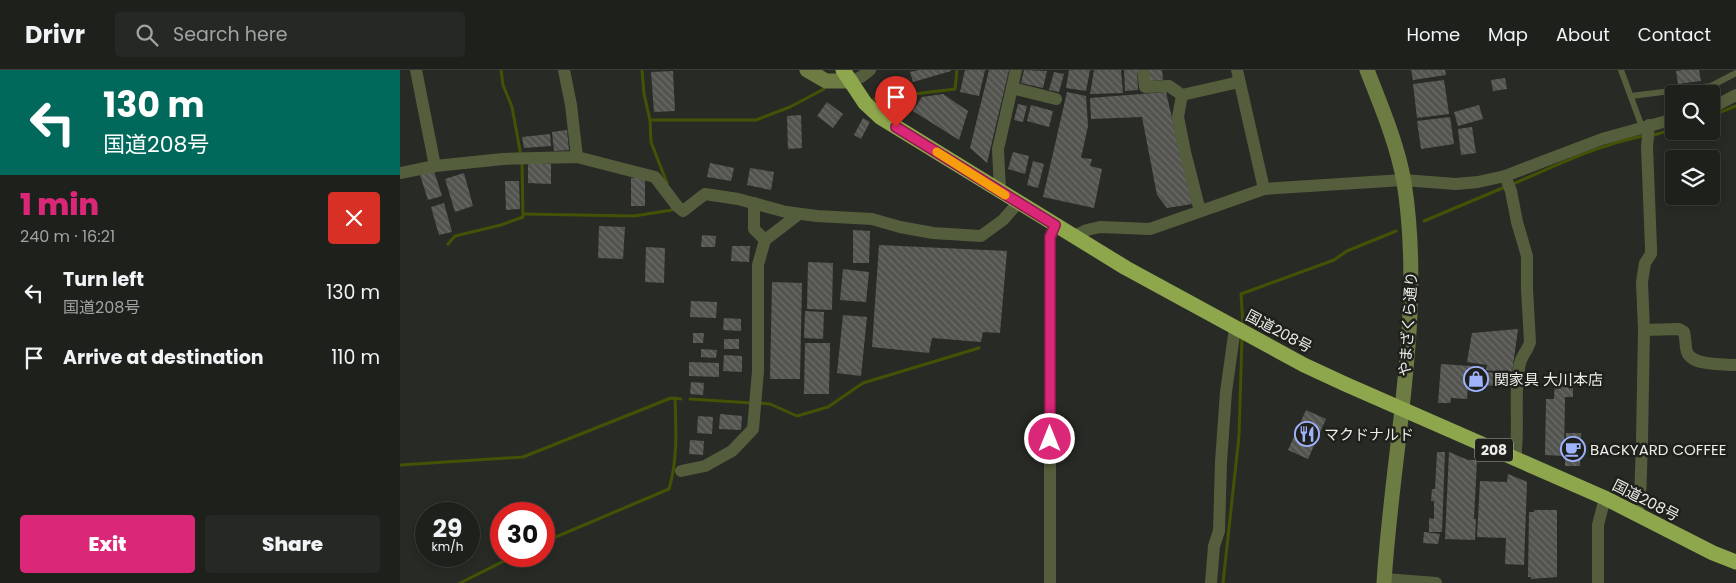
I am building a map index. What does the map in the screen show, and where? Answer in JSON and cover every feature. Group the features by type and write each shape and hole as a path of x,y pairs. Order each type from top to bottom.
{"highway":[{"name":"国道208号","path":"847,76 865,102 880,117 1126,268 1242,332 1345,384 1605,498 1713,553 1736,562"}],"street":[{"path":"416,70 435,166"},
{"path":"564,70 571,105 577,157"},
{"path":"807,70 826,80 847,76 861,77 870,70"},
{"path":"1000,191 998,149 1016,70"},
{"path":"1143,70 1146,87 1169,86 1182,95"},
{"name":"やまざくら通り","path":"1367,70 1388,123 1403,180 1410,232 1412,271 1402,409 1384,581"},
{"path":"1182,95 1238,76 1264,189"},
{"path":"1012,88 1056,99"},
{"path":"1182,95 1178,117 1184,152 1200,211"},
{"path":"1720,104 1736,96"},
{"path":"1074,236 1100,227 1150,229 1264,189 1403,180 1456,184 1505,176 1602,139 1665,121"},
{"path":"1636,514 1640,502 1644,330 1642,282 1645,263 1651,254 1645,126"},
{"path":"400,173 435,166 503,159 577,157 655,176 677,206 683,210 705,194 738,199 799,214 872,219 900,227 933,233 981,236 1003,220 1018,203"},
{"path":"1505,176 1512,190 1517,222 1527,256 1530,342 1529,348 1522,359 1518,380 1518,443 1515,459"},
{"path":"754,203 754,229 765,240"},
{"path":"681,471 704,466 732,451 753,430 758,371 758,265 765,240 799,214"},
{"path":"1050,583 1050,237 1055,225"},
{"path":"1644,330 1679,329 1684,332 1687,352 1692,358 1710,363 1735,365"},
{"path":"1211,583 1214,546 1219,531 1221,462 1226,401 1242,332"},
{"path":"1598,583 1598,525 1605,498"},
{"path":"1384,581 1436,583"}],"lane":[{"path":"1621,70 1645,126"},
{"path":"1723,70 1724,79"},
{"path":"1631,96 1711,86 1736,73"}],"building":[{"path":"919,70 951,71 913,82 910,72"},
{"path":"965,70 985,70 979,96 960,92"},
{"path":"989,70 1009,70 987,163 970,148"},
{"path":"1024,70 1047,71 1043,88 1021,83"},
{"path":"1069,70 1090,70 1086,91 1066,88"},
{"path":"1094,70 1121,70 1123,93 1090,94"},
{"path":"1124,70 1137,70 1138,90 1125,91"},
{"path":"1147,70 1162,70 1163,80 1148,81"},
{"path":"1411,70 1445,70 1446,75 1413,80"},
{"path":"1699,70 1701,81 1678,84 1676,71"},
{"path":"673,71 675,111 654,112 651,72"},
{"path":"1054,72 1064,74 1059,92 1049,90"},
{"path":"1505,78 1507,89 1493,91 1491,80"},
{"path":"1444,80 1449,114 1417,118 1413,84"},
{"path":"1067,92 1086,96 1088,126 1081,158 1092,159 1090,166 1102,169 1094,208 1043,197"},
{"path":"1166,92 1192,204 1167,208 1157,195 1142,117 1091,119 1090,98"},
{"path":"943,94 968,111 959,140 913,111 922,97"},
{"path":"827,102 843,114 833,128 817,116"},
{"path":"1018,104 1027,106 1023,122 1014,120"},
{"path":"1031,105 1053,111 1049,127 1027,121"},
{"path":"1479,105 1483,119 1458,126 1454,112"},
{"path":"801,115 802,148 788,149 787,116"},
{"path":"1450,117 1454,144 1421,149 1417,121"},
{"path":"863,118 870,122 861,139 854,135"},
{"path":"1472,127 1476,153 1461,155 1458,129"},
{"path":"567,130 569,150 554,151 552,132"},
{"path":"550,134 551,146 524,148 522,137"},
{"path":"1013,152 1029,156 1025,174 1008,169"},
{"path":"1033,161 1044,164 1038,188 1027,185"},
{"path":"528,163 551,164 551,184 528,183"},
{"path":"710,163 734,168 731,181 707,177"},
{"path":"750,168 774,172 771,190 747,185"},
{"path":"434,171 442,196 428,200 420,175"},
{"path":"464,173 473,206 455,212 445,179"},
{"path":"631,178 645,178 645,206 631,206"},
{"path":"505,181 519,181 520,209 506,210"},
{"path":"444,203 452,232 439,235 431,207"},
{"path":"599,226 625,227 623,259 598,258"},
{"path":"853,230 870,231 869,263 853,263"},
{"path":"702,235 716,236 715,247 701,247"},
{"path":"879,245 1007,251 1000,333 983,332 981,342 932,338 929,353 872,347"},
{"path":"732,246 750,246 749,262 731,261"},
{"path":"646,247 665,248 664,283 645,282"},
{"path":"808,262 833,263 832,310 807,309"},
{"path":"843,269 869,272 866,302 840,300"},
{"path":"772,282 802,283 800,379 770,379"},
{"path":"691,301 717,302 716,318 690,317"},
{"path":"805,311 824,312 823,339 804,338"},
{"path":"843,315 867,317 861,376 837,373"},
{"path":"724,318 741,319 741,331 723,330"},
{"path":"1518,329 1512,373 1486,370 1487,365 1467,362 1472,333"},
{"path":"693,333 704,333 703,343 693,343"},
{"path":"724,339 739,339 739,349 724,349"},
{"path":"805,343 830,343 829,394 804,394"},
{"path":"701,349 717,350 716,358 701,357"},
{"path":"724,355 742,356 742,372 723,371"},
{"path":"689,362 719,363 719,377 689,376"},
{"name":"関家具 大川本店","path":"1441,364 1484,367 1483,372 1512,374 1511,387 1468,384 1467,399 1451,398 1450,403 1438,403"},
{"path":"1555,379 1573,379 1573,397 1565,397 1564,456 1545,455 1546,399 1554,399"},
{"path":"691,382 704,383 703,395 690,394"},
{"name":"マクドナルド","path":"1306,410 1326,419 1308,459 1288,450"},
{"path":"720,414 742,416 741,430 719,429"},
{"path":"698,416 713,417 712,434 697,433"},
{"name":"BACKYARD COFFEE","path":"1566,433 1581,433 1580,466 1565,466"},
{"path":"690,440 704,441 703,455 689,454"},
{"path":"1437,452 1445,452 1442,532 1429,532 1429,518 1434,519 1434,501 1431,501 1432,489 1435,489"},
{"path":"1449,452 1468,460 1477,460 1474,519 1476,519 1475,540 1445,539"},
{"path":"1508,474 1527,482 1524,565 1505,564 1506,538 1477,537 1480,481 1507,482"},
{"path":"1534,510 1557,510 1557,577 1531,579 1531,577 1528,577 1529,512 1534,512"},
{"path":"1424,532 1440,534 1438,544 1423,543"}],"waterway":[{"path":"501,70 503,85 512,107 521,156"},
{"path":"642,70 644,94 650,120 651,142 667,183"},
{"path":"874,99 955,89 957,70"},
{"path":"650,120 756,120 790,107 824,89"},
{"path":"1720,112 1736,106"},
{"path":"1654,135 1665,132"},
{"path":"1513,184 1593,150 1643,136"},
{"path":"448,244 455,236 501,225 523,217 522,162"},
{"path":"1424,221 1505,187"},
{"path":"524,214 634,216 672,210 673,207"},
{"path":"1243,325 1241,294 1334,260 1347,251 1396,231"},
{"path":"1223,583 1239,436 1242,337"},
{"path":"758,403 770,404 797,416 828,407 863,383 979,348"},
{"path":"400,465 523,457 671,398 681,399"},
{"path":"555,537 669,489 675,455 675,398"},
{"path":"690,399 752,403"},
{"path":"460,583 492,567"}],"slow traffic":[{"path":"937,152 1005,195"}],"place":[{"name":"関家具 大川本店","path":"1476,379"},
{"name":"マクドナルド","path":"1307,434"},
{"name":"BACKYARD COFFEE","path":"1573,449"}],"route":[{"path":"896,127 1055,225 1050,237 1050,439"}]}
